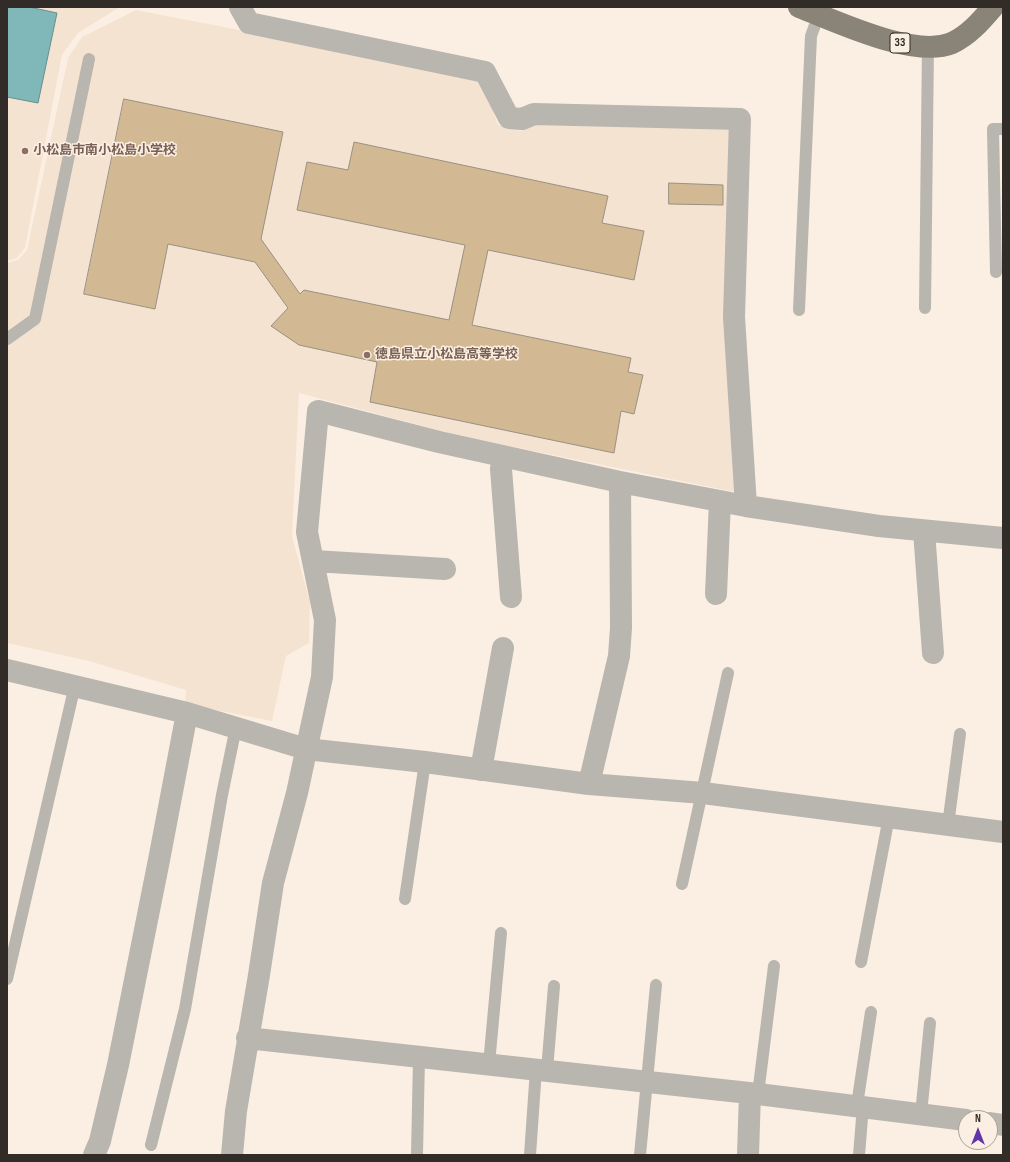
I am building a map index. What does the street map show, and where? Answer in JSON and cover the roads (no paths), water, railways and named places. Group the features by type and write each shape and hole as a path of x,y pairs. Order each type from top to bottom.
{"main road":[{"name":"33","path":"809,11 889,41 921,47 951,43 977,27 993,7"}],"street":[{"path":"240,7 249,23 485,72 509,118 522,119 534,114 740,119 734,317 746,506"},
{"path":"232,1155 236,1111 247,1038 260,975 273,883 297,793 322,677 325,620 307,532 318,411 366,425 620,482 746,506 879,526 1003,538"},
{"path":"503,456 501,469 511,597"},
{"path":"589,784 619,656 621,628 620,482"},
{"path":"716,594 720,501"},
{"path":"924,531 933,653"},
{"path":"314,562 445,568"},
{"path":"481,770 503,648"},
{"path":"7,670 75,685 186,713 306,749 425,762 589,784 703,793 1003,832"},
{"path":"94,1155 100,1141 118,1065 186,713"},
{"path":"247,1038 860,1106 958,1119"},
{"path":"748,1155 754,1094"}],"lane":[{"path":"799,310 811,36 809,11"},
{"path":"925,308 928,46"},
{"path":"7,339 35,319 89,59"},
{"path":"996,272 993,129 1003,129"},
{"path":"682,884 728,674"},
{"path":"7,979 75,685"},
{"path":"152,1145 185,1009 220,802 236,727"},
{"path":"948,825 960,734"},
{"path":"406,899 425,762"},
{"path":"861,962 889,817"},
{"path":"489,1064 501,933"},
{"path":"754,1094 774,966"},
{"path":"640,1155 656,985"},
{"path":"530,1155 554,986"},
{"path":"859,1155 860,1106 871,1012"},
{"path":"921,1114 930,1023"},
{"path":"417,1155 419,1057"}],"water":[{"path":"7,7 29,7 57,13 38,103 7,97"}],"place":[{"name":"小松島市南小松島小学校","path":"25,151"},
{"name":"徳島県立小松島高等学校","path":"367,355"}]}
